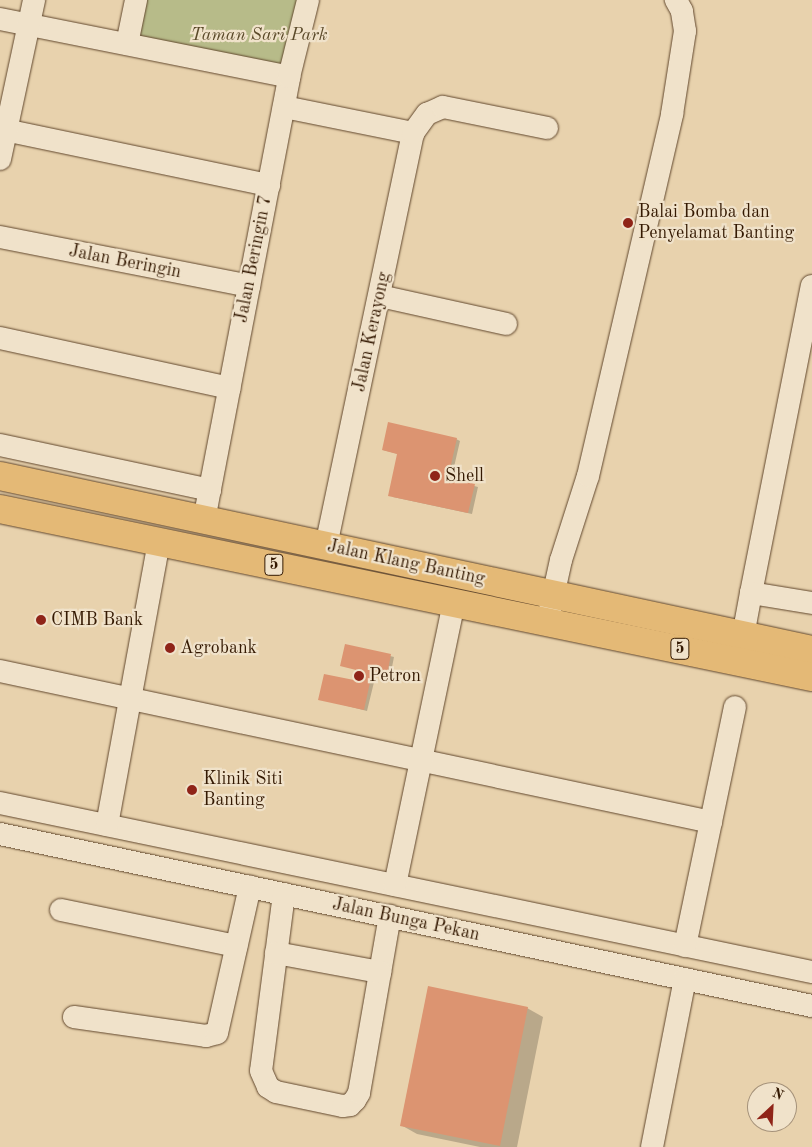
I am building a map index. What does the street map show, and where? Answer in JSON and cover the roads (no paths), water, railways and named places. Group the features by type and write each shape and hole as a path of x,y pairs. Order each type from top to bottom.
{"highway":[{"name":"Jalan Klang Banting","path":"0,476 812,650"},
{"name":"Jalan Klang Banting","path":"0,509 812,677"}],"street":[{"path":"0,159 3,130 34,0"},
{"path":"127,44 136,0"},
{"name":"Jalan Beringin 7","path":"204,520 289,77 308,0"},
{"path":"548,621 561,560 588,476 672,114 685,31 682,11 676,0"},
{"path":"0,19 289,77"},
{"path":"284,107 418,127 433,110 443,107 547,128"},
{"name":"Jalan Kerayong","path":"326,546 418,127"},
{"path":"3,130 269,185"},
{"name":"Jalan Beringin","path":"0,237 249,286"},
{"path":"743,636 812,286"},
{"path":"380,296 506,324"},
{"path":"0,338 230,388"},
{"path":"0,445 210,490"},
{"path":"107,825 160,542"},
{"path":"751,592 812,603"},
{"path":"395,885 454,602"},
{"path":"0,671 711,822"},
{"path":"685,946 735,707"},
{"name":"Jalan Bunga Pekan","path":"0,802 812,972"},
{"name":"Jalan Bunga Pekan","path":"0,834 812,1006"},
{"path":"74,1017 206,1036 217,1033 250,887"},
{"path":"284,894 261,1071 263,1079 268,1087 276,1092 343,1106 350,1105 359,1093 390,916"},
{"path":"61,910 236,946"},
{"path":"276,953 380,972"},
{"path":"652,1147 685,979"}],"place":[{"name":"Balai Bomba dan Penyelamat Banting","path":"628,223"},
{"name":"Shell","path":"435,476"},
{"name":"CIMB Bank","path":"41,620"},
{"name":"Agrobank","path":"170,648"},
{"name":"Petron","path":"359,676"},
{"name":"Klinik Siti Banting","path":"192,790"}],"park label":[{"name":"Taman Sari Park","path":"259,35"}]}
